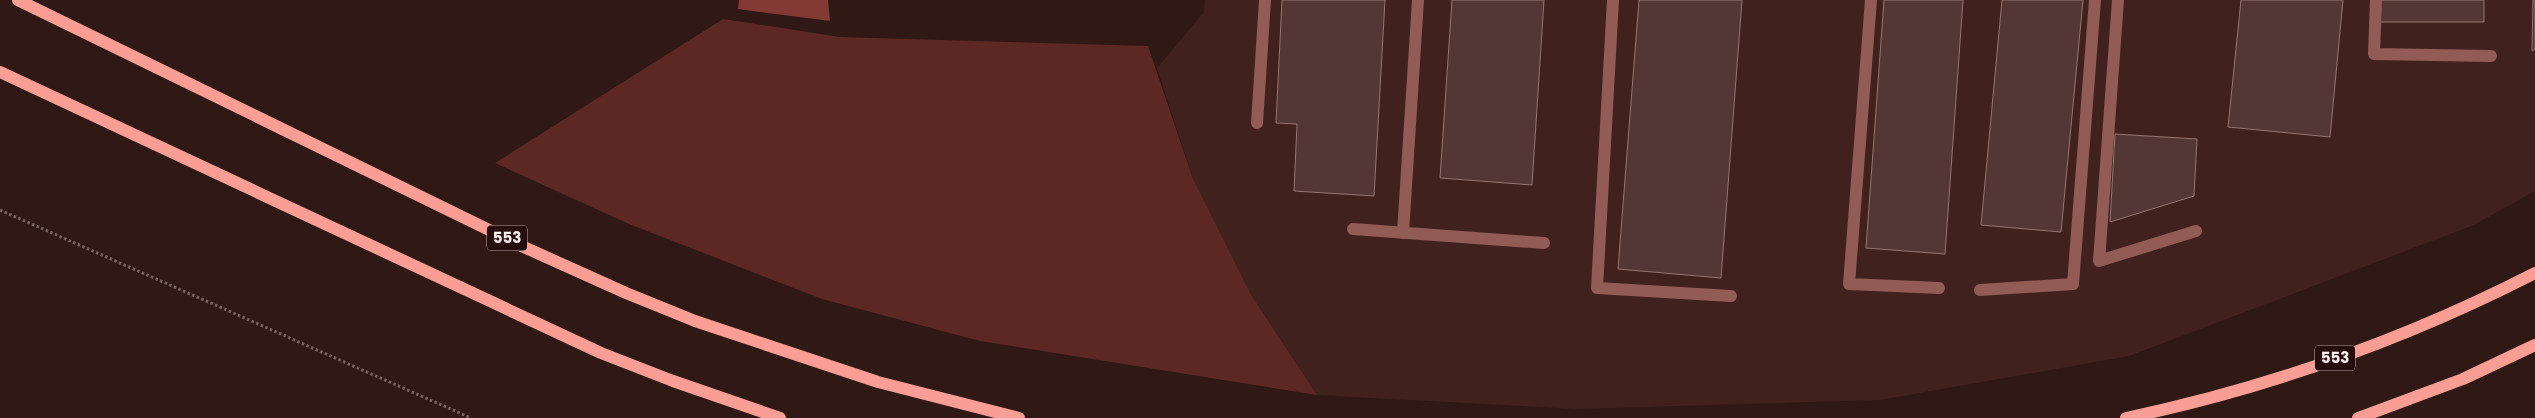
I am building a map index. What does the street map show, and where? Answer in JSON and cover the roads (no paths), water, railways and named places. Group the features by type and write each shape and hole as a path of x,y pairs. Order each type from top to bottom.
{"main road":[{"name":"553","path":"18,0 526,248 626,293 695,321 878,382 1019,418"},
{"path":"0,72 601,353 673,381 780,418"},
{"name":"553","path":"2126,418 2220,396 2357,350 2439,319 2535,273"},
{"path":"2358,418 2464,378 2535,345"}],"lane":[{"path":"1257,123 1265,0"},
{"path":"1403,232 1418,0"},
{"path":"1613,0 1597,288 1730,296"},
{"path":"1871,0 1849,284 1939,288"},
{"path":"1980,290 2073,284 2095,0"},
{"path":"2118,0 2099,261 2196,231"},
{"path":"2376,0 2374,54 2492,56"},
{"path":"1353,229 1544,243"}]}
